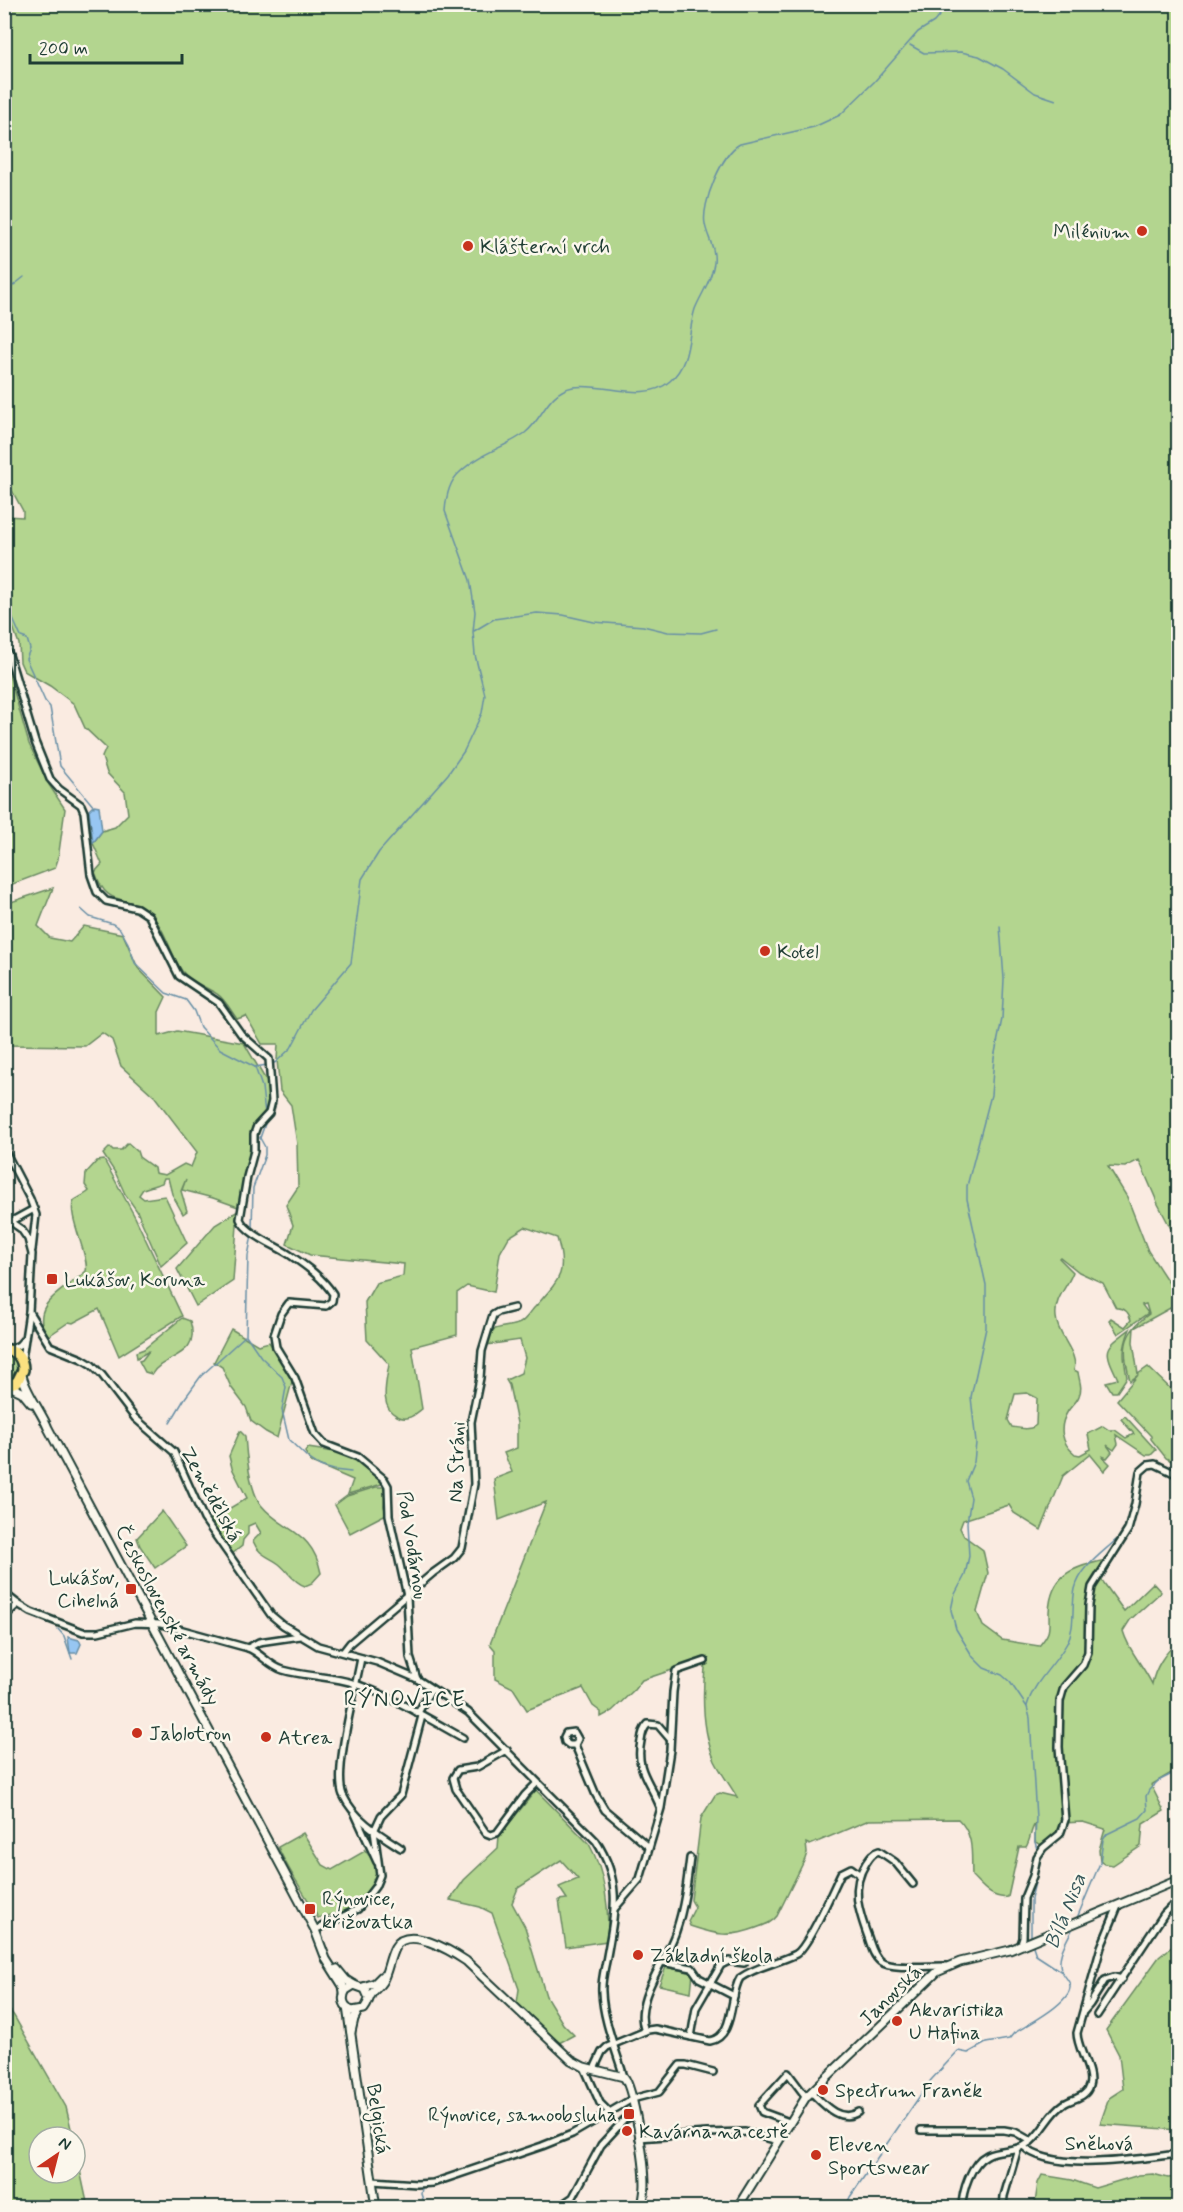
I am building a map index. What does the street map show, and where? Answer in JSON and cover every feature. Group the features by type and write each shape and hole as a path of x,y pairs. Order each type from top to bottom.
{"main road":[{"path":"7,1350 17,1354 22,1361"},
{"name":"Československé armády","path":"7,1386 17,1382 22,1375 22,1361"}],"street":[{"name":"Pod Vodárnou","path":"4,648 9,655 35,741 50,779 59,789 81,805 84,812 91,875 97,892 106,901 137,908 149,916 179,976 219,1003 241,1034 263,1052 270,1064 272,1101 269,1113 257,1126 254,1134 254,1151 240,1220 249,1230 312,1271 333,1294 332,1301 326,1306 293,1302 286,1306 278,1321 275,1342 295,1378 319,1440 358,1457 384,1479 388,1486 389,1515 407,1596 410,1657 417,1679"},
{"path":"4,1149 34,1209 12,1221"},
{"name":"Československé armády","path":"22,1361 36,1231 34,1209"},
{"path":"4,1217 12,1221 25,1235 32,1254"},
{"name":"Na Stráni","path":"343,1652 350,1643 454,1558 462,1548 474,1484 471,1422 480,1378 483,1344 493,1315 514,1308"},
{"name":"Zemědělská","path":"29,1312 50,1346 92,1365 135,1418 174,1452 204,1519 271,1615 318,1646 390,1666 417,1679"},
{"path":"7,1350 19,1346 26,1337"},
{"name":"Československé armády","path":"22,1375 25,1385 323,1947 342,1976 354,1985"},
{"name":"Československé armády","path":"7,1386 24,1393 48,1428"},
{"path":"1023,1943 1025,1892 1033,1876 1037,1857 1043,1848 1058,1837 1064,1829 1066,1809 1059,1747 1060,1701 1064,1688 1083,1665 1089,1652 1090,1594 1102,1570 1128,1530 1135,1504 1138,1477 1143,1468 1155,1464 1179,1475"},
{"path":"4,1593 18,1604 59,1624 83,1632 98,1632 135,1623 153,1624 179,1628 248,1648 272,1665 284,1670 357,1684 464,1738"},
{"path":"4,1617 18,1604"},
{"path":"248,1648 259,1642 300,1636"},
{"path":"361,1658 344,1744 340,1782 343,1794 380,1867"},
{"path":"615,1908 640,1879 661,1808 671,1741 673,1686 676,1671 705,1661"},
{"path":"417,1679 477,1719 537,1783 597,1841 610,1863 614,1881 615,1908 602,1988 603,2005 632,2099 644,2166 645,2187 642,2208"},
{"path":"315,1930 358,1909 375,1887 380,1875 380,1867 374,1831 381,1816 401,1795 420,1714 431,1689"},
{"path":"661,1808 644,1776 638,1752 643,1732 648,1724 658,1725 671,1741"},
{"path":"575,1745 596,1795 605,1810 649,1847"},
{"path":"507,1750 477,1767 458,1770 453,1778 456,1788 486,1833 491,1835 497,1833 525,1795 537,1783"},
{"path":"354,1812 374,1831 401,1848"},
{"path":"913,1884 895,1862 879,1851 872,1853 860,1874 856,1895 858,1910 875,1956 879,1961 893,1966 949,1965"},
{"path":"645,2031 641,2019 647,1994 676,1931 686,1895 690,1858"},
{"path":"594,2069 602,2052 614,2043 645,2031 655,2029 710,2041 723,2035 737,1982 743,1976 797,1953 804,1947 844,1870 851,1868 860,1874"},
{"name":"Janovská","path":"735,2208 789,2122 809,2095 937,1972 949,1965 997,1954 1035,1940 1179,1880"},
{"path":"1097,2015 1168,1909 1179,1900"},
{"path":"962,2208 962,2199 979,2162 988,2154 1021,2147 1032,2141 1056,2110 1065,2103 1081,2097 1090,2085 1089,2075 1077,2042 1077,2033 1101,1947 1118,1906"},
{"path":"384,1975 375,1983 363,1987 354,1985 344,1992 343,2004 358,2011 366,2007 369,1998 382,1981 394,1948 406,1939 417,1939 450,1950 475,1968 565,2054 584,2067 624,2077"},
{"name":"Československé armády","path":"323,1947 326,1959 343,1986 344,1992"},
{"path":"690,2037 696,2008 724,1963 729,1961 744,1963"},
{"path":"662,1962 694,1968 698,1977 734,1996"},
{"path":"1083,2011 1105,1980 1114,1977 1122,1979"},
{"path":"363,1987 369,1998"},
{"name":"Belgická","path":"343,2004 350,2035 376,2208"},
{"name":"Belgická","path":"350,2035 358,2011"},
{"path":"372,2181 417,2184 443,2180 562,2138 632,2099 659,2092 680,2065 710,2072"},
{"path":"584,2067 600,2103 609,2112"},
{"path":"789,2122 762,2112 759,2105 788,2073 809,2095 838,2114 849,2117 858,2112"},
{"path":"621,2107 624,2120"},
{"path":"557,2208 573,2197 602,2145 624,2120 635,2115"},
{"path":"921,2130 1004,2130 1015,2132 1032,2141"},
{"path":"639,2138 745,2132 778,2141"},
{"path":"1004,2208 1005,2189 1021,2147"},
{"name":"Sněhová","path":"1021,2147 1046,2158 1080,2161 1114,2162 1179,2154"}],"green space":[{"path":"5,5 1178,5 1178,1242 1139,1160 1125,1167 1108,1166 1127,1197 1148,1251 1176,1294 1174,1306 1134,1328 1149,1314 1146,1304 1142,1305 1148,1313 1118,1334 1109,1320 1111,1318 1125,1327 1131,1320 1128,1313 1122,1308 1116,1308 1103,1283 1079,1272 1060,1257 1073,1272 1056,1310 1057,1324 1071,1351 1075,1364 1074,1370 1078,1372 1081,1387 1078,1398 1068,1411 1063,1423 1062,1434 1070,1450 1080,1455 1091,1449 1088,1434 1103,1426 1109,1430 1115,1430 1126,1438 1134,1434 1121,1419 1125,1416 1156,1450 1151,1455 1146,1455 1116,1435 1118,1444 1114,1450 1107,1445 1112,1452 1107,1458 1102,1456 1110,1464 1104,1471 1090,1454 1063,1476 1041,1530 1014,1513 1009,1505 963,1520 960,1528 964,1536 983,1550 988,1573 977,1612 983,1626 1002,1640 1039,1646 1048,1630 1054,1589 1066,1574 1083,1566 1106,1560 1096,1572 1124,1611 1153,1583 1161,1592 1130,1620 1123,1631 1152,1684 1161,1661 1178,1642 1178,1769 1151,1785 1164,1811 1143,1824 1141,1846 1113,1865 1104,1864 1100,1861 1099,1850 1105,1829 1083,1822 1062,1823 1058,1834 1042,1845 1035,1842 1035,1824 1026,1847 1019,1847 1008,1897 1002,1897 992,1894 972,1876 970,1839 958,1819 869,1820 810,1845 806,1843 805,1859 777,1916 770,1922 747,1931 730,1934 708,1932 690,1926 688,1921 695,1907 691,1900 701,1818 715,1795 720,1793 737,1797 715,1761 708,1739 704,1703 705,1668 696,1662 642,1680 612,1711 601,1717 601,1712 593,1706 583,1688 527,1710 513,1688 495,1679 495,1650 490,1644 546,1502 499,1520 494,1479 512,1472 504,1453 517,1448 517,1423 506,1380 521,1373 525,1358 520,1340 486,1345 493,1330 524,1320 555,1283 562,1260 557,1238 525,1227 509,1237 500,1253 494,1292 467,1286 457,1293 457,1335 412,1347 422,1409 407,1418 401,1418 391,1412 387,1406 385,1393 389,1364 367,1340 365,1302 376,1283 403,1276 404,1264 310,1255 287,1244 293,1225 286,1205 298,1187 297,1144 291,1105 280,1091 278,1044 262,1044 246,1016 237,1019 220,996 186,975 153,917 138,905 111,896 100,884 95,872 102,864 93,843 102,831 115,827 128,814 125,792 107,773 102,757 106,748 85,728 74,704 50,686 24,671 20,662 19,644 5,605 5,516 23,517 23,511 10,487 4,486","holes":["1027,1393 1037,1398 1034,1427 1028,1429 1012,1427 1008,1420 1015,1394"]},
{"path":"4,657 29,744 49,785 65,809 55,868 5,887"},
{"path":"53,888 38,926 50,938 70,942 84,926 123,934 138,968 166,997 159,1012 159,1036 177,1031 244,1043 267,1082 269,1107 252,1127 247,1171 238,1207 182,1190 186,1179 181,1191 187,1211 183,1214 172,1194 168,1178 164,1178 162,1183 143,1189 139,1195 144,1199 165,1196 187,1243 161,1266 137,1211 103,1154 110,1147 113,1150 121,1150 128,1143 137,1151 139,1157 154,1168 155,1173 165,1175 184,1164 191,1167 197,1152 155,1097 121,1066 112,1040 102,1033 85,1046 5,1045 5,904"},
{"path":"104,1160 135,1217 182,1316 119,1356 99,1309 73,1323 69,1322 47,1337 42,1325 42,1315 52,1298 86,1271 85,1256 72,1207 74,1201 89,1191 85,1185 86,1173 97,1161"},
{"path":"238,1211 233,1281 196,1306 177,1269 215,1225"},
{"path":"182,1318 190,1321 191,1342 180,1354 157,1367 152,1374 145,1372 139,1361 149,1351 137,1358 136,1352 144,1349"},
{"path":"1134,1328 1133,1342 1138,1374 1148,1367 1178,1396 1178,1465 1166,1458 1151,1436 1117,1400 1138,1375 1130,1381 1125,1352 1128,1336"},
{"path":"231,1329 258,1345 269,1342 293,1378 277,1438 251,1421 246,1407 231,1387 222,1367 214,1362"},
{"path":"1130,1329 1124,1353 1127,1377 1117,1392 1112,1392 1106,1382 1118,1379 1108,1355 1109,1350 1115,1341"},
{"path":"4,1354 15,1358 20,1366 17,1377 4,1383"},
{"path":"240,1431 245,1436 249,1472 257,1499 270,1514 304,1540 317,1559 321,1573 312,1583 305,1586 301,1584 279,1564 258,1550 253,1541 261,1533 255,1523 248,1526 248,1534 242,1546 232,1554 210,1520 247,1498 232,1468 229,1456"},
{"path":"308,1448 340,1453 353,1459 382,1481 382,1484 348,1494 353,1480 311,1462 305,1452"},
{"path":"376,1487 386,1487 384,1506 386,1514 350,1533 335,1505 347,1496"},
{"path":"162,1511 186,1546 155,1568 137,1538"},
{"path":"536,1790 589,1844 603,1879 607,1904 607,1941 566,1947 559,1900 567,1899 559,1887 578,1879 561,1860 518,1888 512,1903 525,1927 546,1996 563,2024 574,2035 559,2043 517,2003 519,1989 492,1913 480,1907 450,1900 464,1880 498,1848 499,1836"},
{"path":"303,1833 323,1865 332,1870 365,1851 364,1849 376,1864 376,1877 359,1906 318,1918 278,1847"},
{"path":"1178,1942 1178,2130 1100,2124 1109,2098 1123,2089 1119,2055 1106,2030 1159,1957"},
{"path":"666,1967 693,1973 691,1992 659,1985"},
{"path":"5,2004 66,2107 70,2125 27,2125 27,2185 83,2185 88,2207 5,2207"},
{"path":"1153,2174 1168,2178 1178,2177 1178,2204 1156,2208 1031,2207 1035,2203 1038,2183 1042,2175 1072,2180 1095,2188 1139,2175"}],"water":[{"path":"94,805 99,806 102,831 93,843 89,810"},
{"path":"68,1637 79,1640 81,1644 77,1653 70,1653"}],"waterway":[{"path":"272,1064 291,1048 311,1010 351,963 362,879 379,852 448,774 464,751 482,713 485,695 475,655 473,632 475,612 470,580 445,511 447,496 453,481 466,466 525,433 551,400 564,390 585,386 636,392 649,391 660,388 670,381 682,365 695,309 713,269 714,252 705,224 706,204 714,180 726,157 740,144 814,127 840,115 874,82 918,32 934,22 949,4"},
{"path":"910,45 924,53 961,52 979,56 1003,69 1035,93 1056,100"},
{"path":"4,293 24,277"},
{"path":"4,599 21,637 27,639 30,649 26,659 50,707 60,766 94,807"},
{"path":"474,631 494,619 537,613 563,615 594,622 643,626 668,632 701,633 716,629"},
{"path":"81,909 90,917 113,924 120,929 135,963 166,993 186,1000 194,1011 200,1027 220,1049 255,1067 262,1087 265,1114"},
{"path":"1000,926 1004,979 1002,1019 994,1058 991,1095 967,1186 967,1199 986,1285 986,1328 971,1397 976,1443 974,1462 966,1481 971,1498 967,1522 969,1556 965,1575 954,1596 951,1610 956,1629 973,1657 984,1668 1002,1675 1010,1682 1027,1707 1030,1718 1036,1818 1035,1842 1038,1853"},
{"path":"255,1067 267,1065"},
{"path":"252,1229 253,1188 265,1155 265,1147 260,1138 266,1121"},
{"path":"252,1235 248,1256 246,1335 261,1357 282,1377 286,1387 282,1410 289,1440 320,1466 351,1472"},
{"path":"170,1423 201,1376 245,1336"},
{"path":"1027,1706 1030,1697 1070,1637 1075,1589 1081,1574 1116,1540"},
{"path":"58,1629 64,1636 72,1659"},
{"name":"Bílá Nisa","path":"1077,1918 1100,1863 1103,1840 1107,1834 1140,1818 1147,1810 1146,1796 1149,1790 1158,1781 1178,1771"},
{"path":"1031,1939 1031,1899 1039,1858"},
{"name":"Bílá Nisa","path":"845,2208 850,2197 931,2080 958,2051 968,2053 986,2043 1009,2039 1014,2033 1063,2000 1070,1985 1062,1971 1060,1960 1073,1928"},
{"path":"1032,1943 1036,1955 1062,1972"},
{"path":"422,2188 421,2194 426,2208"}],"place":[{"name":"Milénium","path":"1142,231"},
{"name":"Klášterní vrch","path":"468,246"},
{"name":"Kotel","path":"765,951"},
{"name":"Lukášov, Koruna","path":"52,1279"},
{"name":"Lukášov, Cihelná","path":"131,1589"},
{"name":"Jablotron","path":"137,1733"},
{"name":"Atrea","path":"266,1737"},
{"name":"Rýnovice, křižovatka","path":"310,1909"},
{"name":"Základní škola","path":"638,1955"},
{"name":"Akvaristika U Hafina","path":"897,2021"},
{"name":"Spectrum Franěk","path":"823,2090"},
{"name":"Rýnovice, samoobsluha","path":"629,2114"},
{"name":"Kavárna na cestě","path":"627,2131"},
{"name":"Eleven Sportswear","path":"816,2155"}],"district":[{"name":"RÝNOVICE","path":"405,1698"}]}
